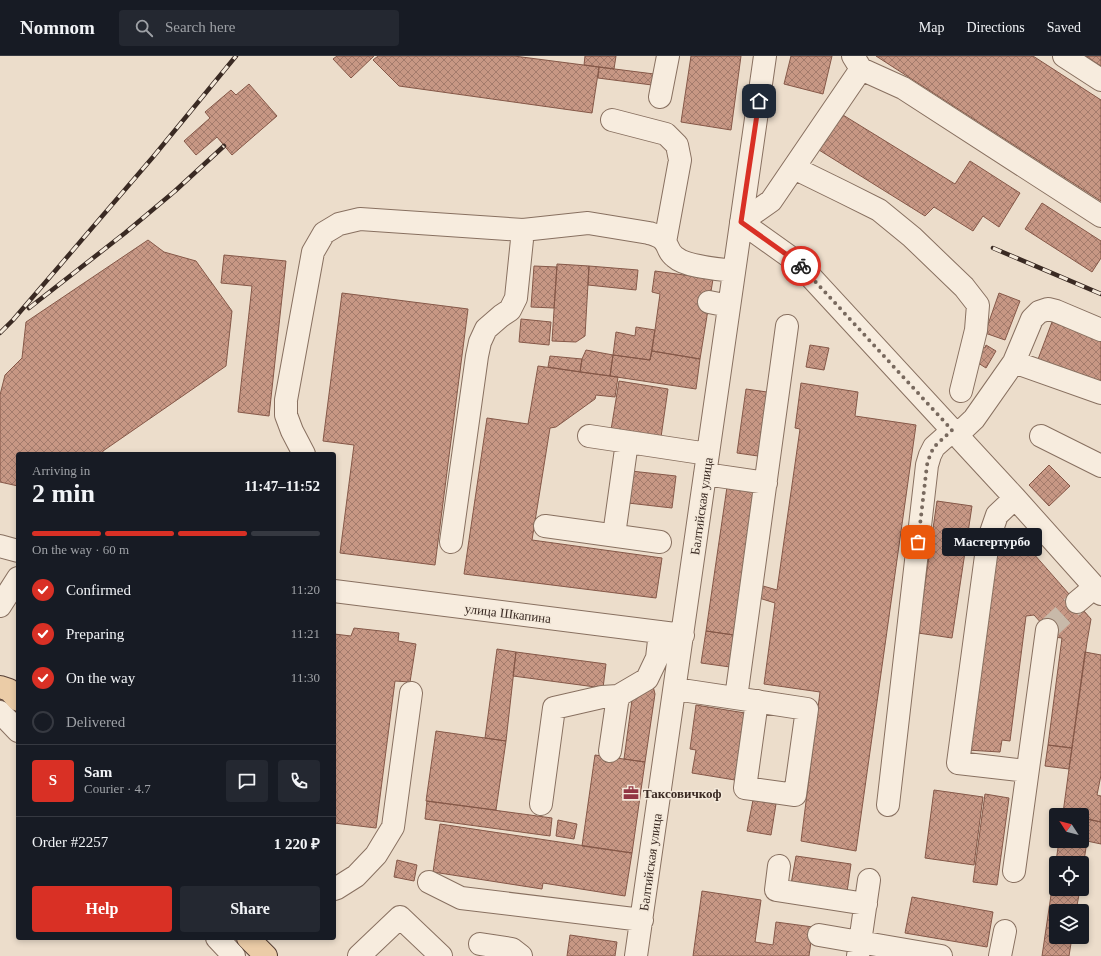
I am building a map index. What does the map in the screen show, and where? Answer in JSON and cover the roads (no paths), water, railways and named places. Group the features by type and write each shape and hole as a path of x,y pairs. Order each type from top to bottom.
{"main road":[{"path":"0,687 9,690 16,698"},
{"path":"250,940 266,956"}],"street":[{"path":"660,97 668,56"},
{"name":"Балтийская улица","path":"636,956 707,464 719,304 734,271 765,56"},
{"path":"1064,56 1101,80"},
{"path":"1077,602 1098,590 797,262 741,222 771,201 794,168 857,62 903,88 1101,216"},
{"path":"612,120 666,134 677,145 680,160 666,242 668,250 674,257 685,263 734,271"},
{"path":"794,168 879,210 912,237 964,287 978,305 976,330 961,390"},
{"path":"303,452 292,431 286,415 286,400 313,252 324,233 339,224 360,219 523,230 588,223 649,233 658,236 666,242"},
{"path":"452,542 480,342 486,329 510,310 516,298 523,230"},
{"path":"888,805 927,465 930,455 934,447 974,419 1014,362 1032,319 1039,312 1048,309 1056,311 1101,330"},
{"path":"736,698 787,326"},
{"path":"1014,362 1101,393"},
{"path":"589,436 627,442 707,464 766,483"},
{"path":"1041,436 1101,466"},
{"path":"614,535 627,442"},
{"path":"1015,498 997,515 988,541 958,763 1027,771"},
{"path":"545,526 660,542"},
{"path":"0,546 16,550"},
{"path":"0,606 16,581"},
{"name":"улица Шкапина","path":"336,591 682,635"},
{"path":"1014,871 1047,630"},
{"path":"541,804 554,708 602,697 618,696 647,679 657,658 660,632"},
{"path":"675,689 757,701"},
{"path":"336,888 356,876 376,855 393,827 411,693"},
{"path":"610,751 618,696"},
{"path":"0,712 16,729"},
{"path":"778,866 776,890 866,904"},
{"path":"859,949 869,880"},
{"path":"429,882 461,898 642,920"},
{"path":"359,956 400,917 442,956"},
{"path":"1000,956 1005,931"},
{"path":"819,935 859,949 941,956"},
{"path":"219,940 234,956"},
{"path":"480,944 512,949 521,956"}],"tunnel":[{"path":"1047,630 1077,602"}],"railway":[{"path":"0,333 13,320 153,157 236,56"},
{"path":"29,308 125,233 175,191 224,146"},
{"path":"993,248 1101,294"}],"place":[{"name":"Мастертурбо","path":"918,542"},
{"name":"Таксовичкоф","path":"631,793"}]}
